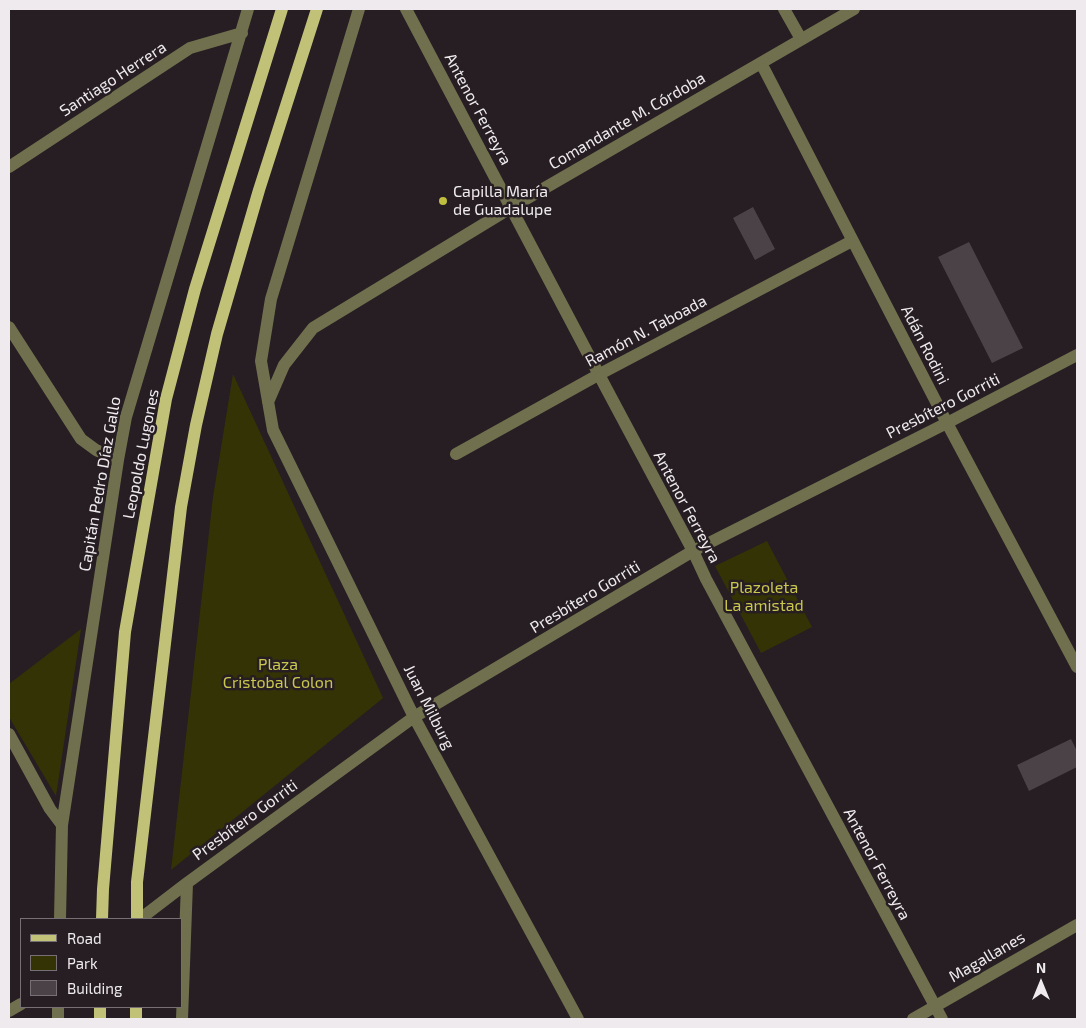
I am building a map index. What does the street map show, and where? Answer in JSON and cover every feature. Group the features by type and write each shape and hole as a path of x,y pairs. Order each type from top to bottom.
{"main road":[{"name":"Leopoldo Lugones","path":"102,918 125,632 166,399 195,289 282,9"},
{"path":"139,918 137,882 178,536 196,425 217,334 259,190 317,9"}],"street":[{"name":"Capitán Pedro Díaz Gallo","path":"60,918 62,826 126,417 248,9"},
{"name":"Juan Milburg","path":"359,9 271,299 261,361 273,430 414,717 578,1019"},
{"name":"Antenor Ferreyra","path":"406,9 512,207 706,579 942,1019"},
{"path":"784,9 801,39"},
{"name":"Comandante M. Córdoba","path":"268,402 284,365 313,328 512,207 854,9"},
{"name":"Santiago Herrera","path":"9,167 190,48 242,33"},
{"name":"Adán Rodini","path":"761,63 947,423 1077,667"},
{"name":"Ramón N. Taboada","path":"456,454 598,375 852,241"},
{"path":"9,327 81,439 96,450 118,460"},
{"name":"Presbítero Gorriti","path":"140,918 414,717 693,552 1077,355"},
{"path":"9,734 50,809 62,826"},
{"path":"182,1019 187,883"},
{"name":"Magallanes","path":"913,1019 1077,925"},
{"path":"9,1012 20,1005"}],"green space":[{"name":"Plaza Cristobal Colon","path":"233,374 383,698 171,870 213,497"},
{"name":"Plazoleta La amistad","path":"767,541 812,627 761,653 715,566"},
{"path":"81,629 56,796 9,717 9,684"}],"building":[{"path":"753,207 775,249 755,260 733,218"},
{"path":"969,242 1023,348 992,363 938,257"},
{"path":"1071,739 1077,751 1077,767 1029,791 1017,765"}],"place":[{"name":"Capilla María de Guadalupe","path":"443,201"}]}
